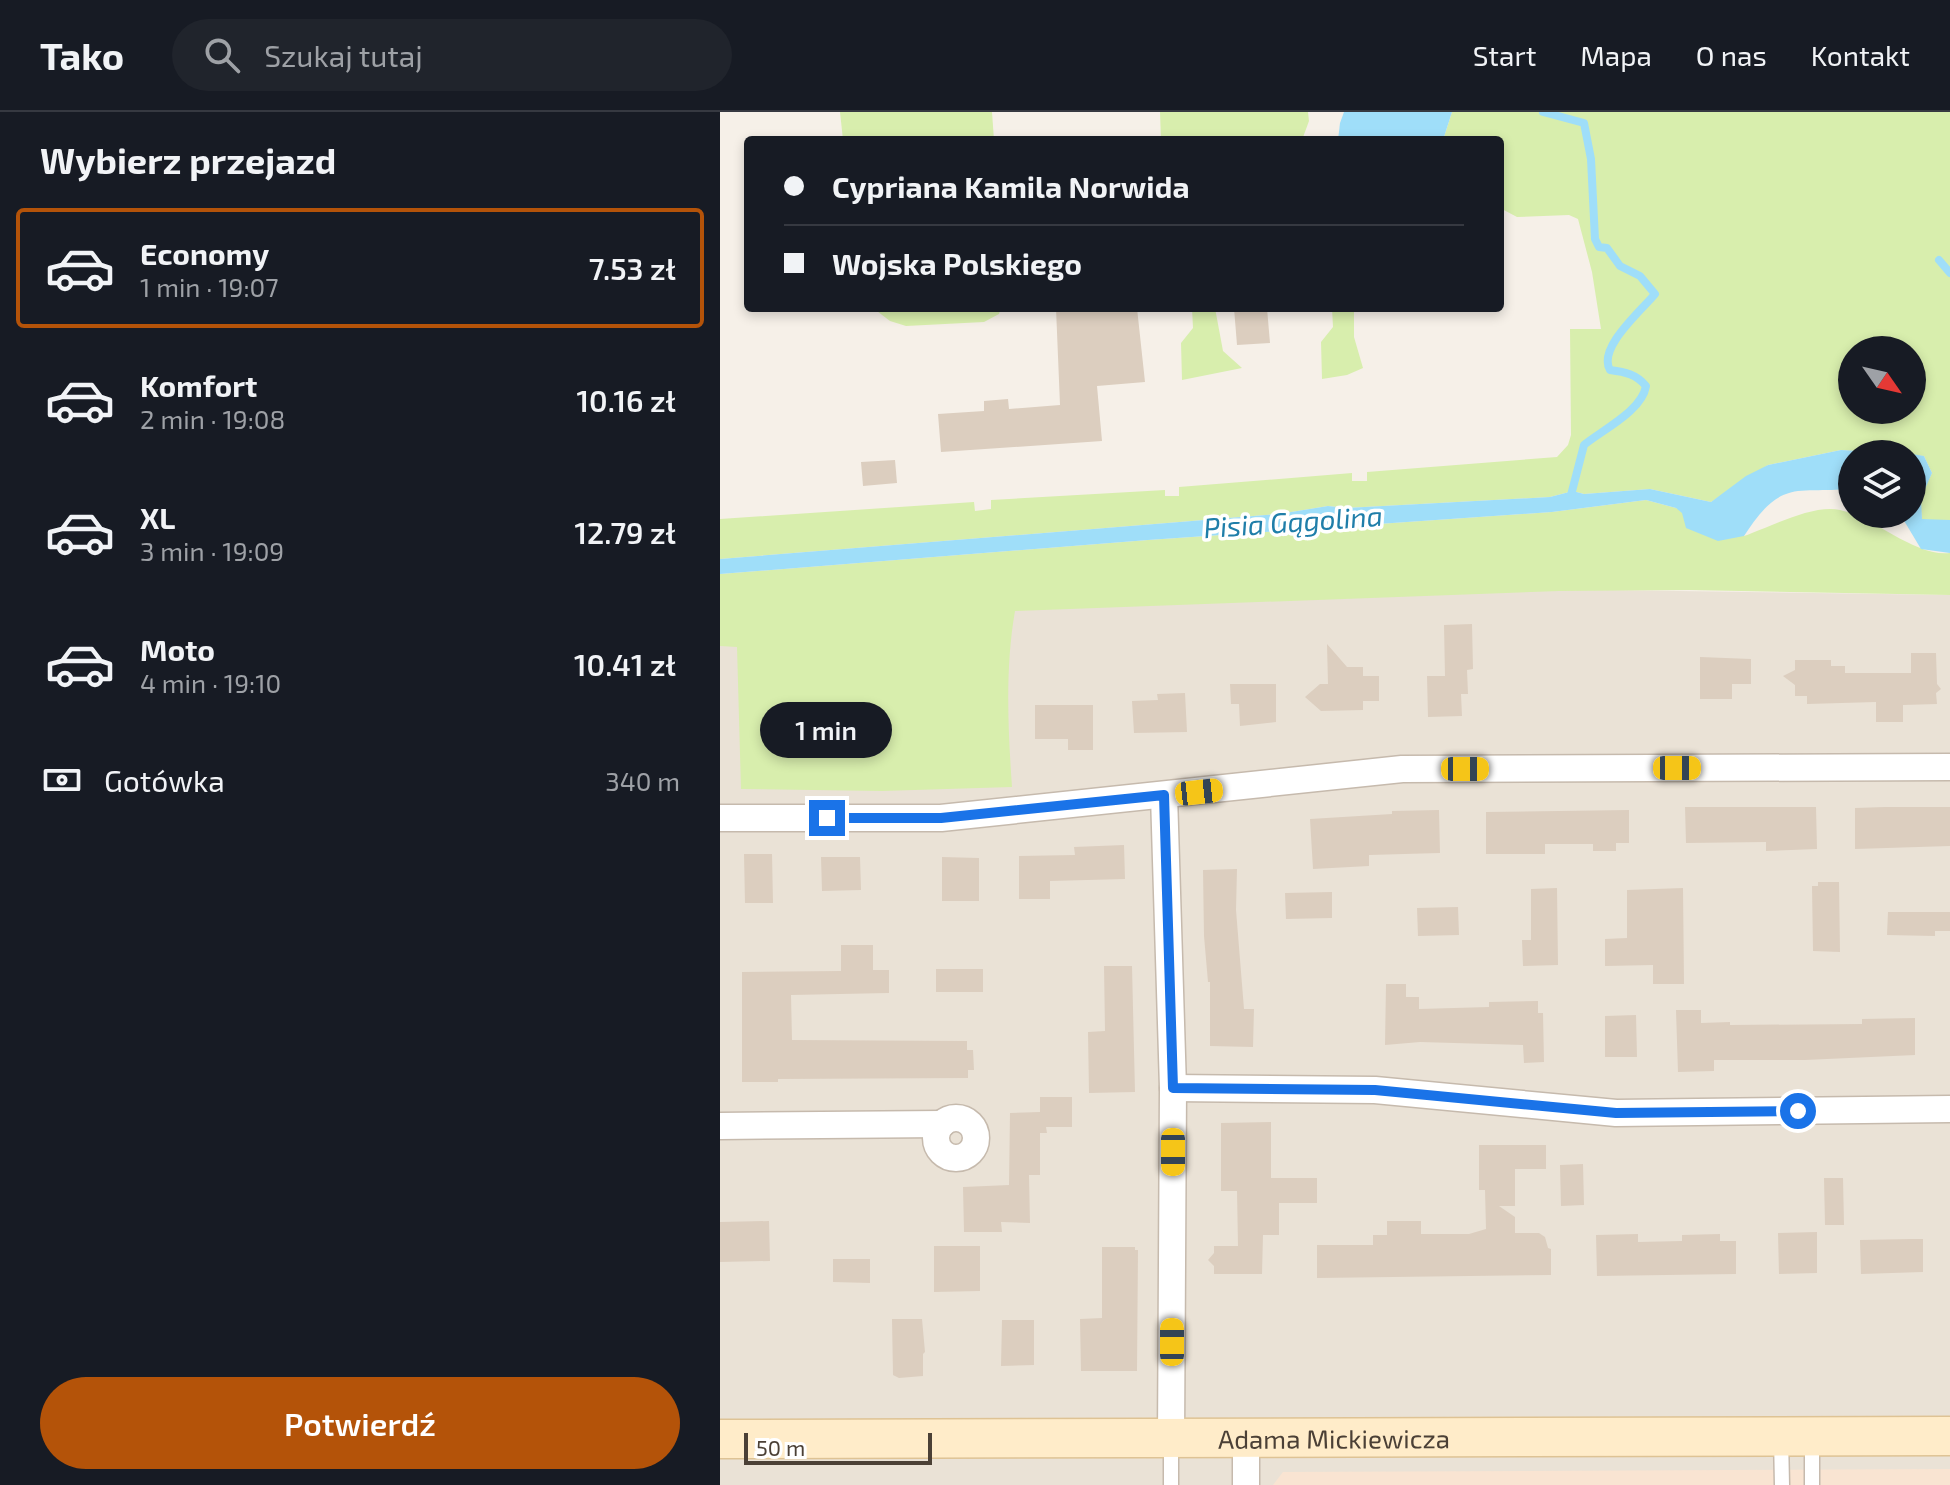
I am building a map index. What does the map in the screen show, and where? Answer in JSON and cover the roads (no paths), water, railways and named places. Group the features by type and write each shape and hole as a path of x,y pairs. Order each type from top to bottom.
{"street":[{"path":"720,818 941,818 1402,769 1950,767"},
{"path":"1164,795 1173,1088 1171,1439"},
{"path":"1173,1088 1375,1090 1616,1113 1950,1109"},
{"path":"720,1126 942,1124"},
{"name":"Adama Mickiewicza","path":"720,1439 1950,1436"},
{"path":"1246,1437 1246,1485"}],"lane":[{"path":"1782,1485 1797,1436"},
{"path":"1797,1436 1812,1485"},
{"path":"1171,1439 1171,1485"}],"water":[{"path":"1344,112 1452,112 1444,136 1338,136"},
{"name":"Pisia Gągolina","path":"1838,451 1838,490 1802,491 1781,496 1763,511 1744,536 1718,541 1686,528 1682,513 1676,508 1646,500 1552,512 720,574 720,559 1279,514 1328,506 1346,508 1550,497 1573,491 1584,494 1650,489 1711,502 1746,476 1768,465"},
{"path":"1926,460 1932,473 1926,487"},
{"path":"1926,519 1950,520 1950,553 1921,549 1908,528 1926,528"}],"waterway":[{"path":"1543,112 1584,123 1591,159 1595,239 1599,247 1607,248 1620,266 1640,276 1655,294 1615,341 1608,361 1610,370 1630,374 1642,382 1646,386 1643,395 1629,412 1584,445 1570,499"},
{"path":"1939,260 1950,273"}]}
